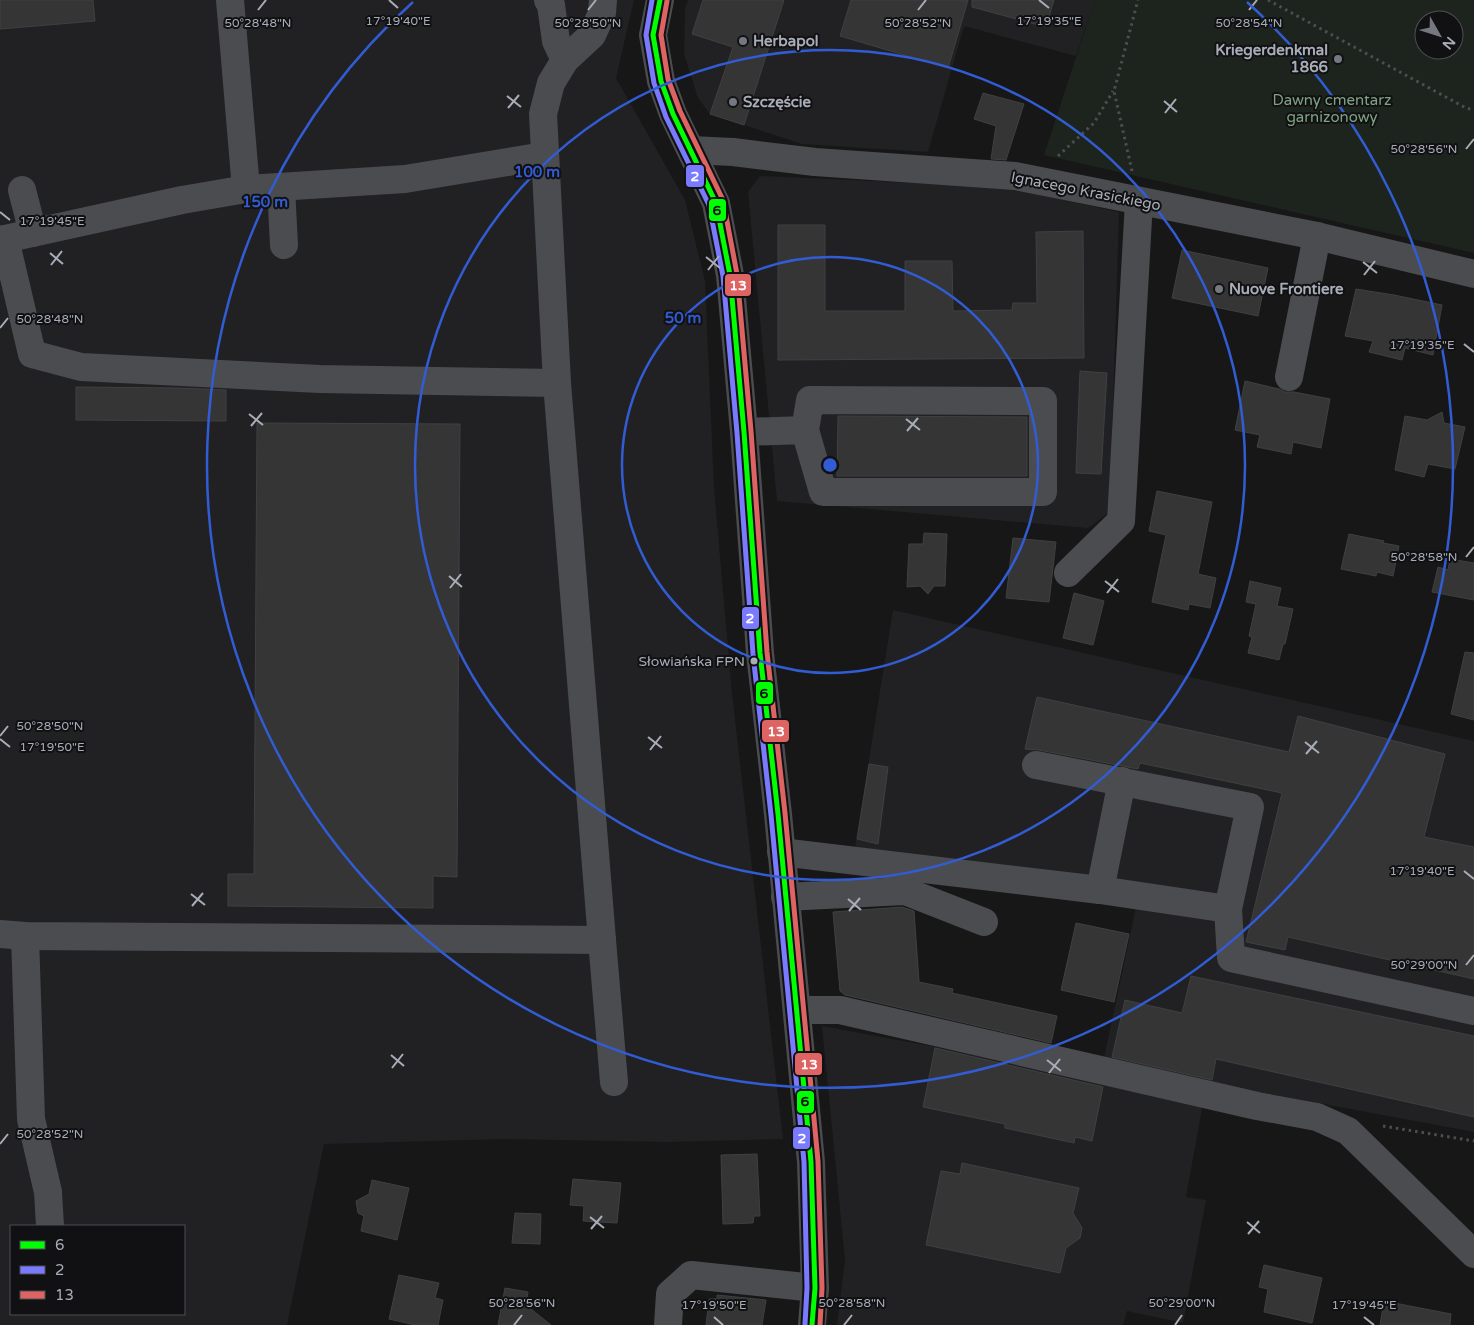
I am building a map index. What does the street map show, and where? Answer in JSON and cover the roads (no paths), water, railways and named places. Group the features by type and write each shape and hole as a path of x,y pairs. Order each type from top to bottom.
{"street":[{"path":"230,0 246,189"},
{"path":"548,0 551,5 556,41 565,60"},
{"path":"603,0 602,13 592,35 565,60 551,82 543,114 557,383 614,1082"},
{"path":"660,0 653,35 661,82 673,114 716,204 730,275 744,432 760,653 811,1162 815,1288 812,1325"},
{"name":"Ignacego Krasickiego","path":"691,150 733,152 815,162 1014,176 1033,179 1318,236 1474,274"},
{"path":"544,156 405,179 246,189 182,200 3,239 32,354 81,367 320,379 557,383"},
{"path":"281,187 284,245"},
{"path":"22,190 32,233"},
{"path":"1068,573 1121,520 1139,201"},
{"path":"1289,378 1318,236"},
{"path":"810,400 1043,401 1043,492 823,492 805,430 810,400"},
{"path":"744,432 805,430"},
{"path":"1036,764 1250,807 1228,909 1231,958 1474,1011"},
{"path":"1100,890 1122,782"},
{"path":"781,852 1100,890 1228,909"},
{"path":"785,897 905,891 984,922"},
{"path":"50,1225 48,1192 31,1119 12,935 602,940"},
{"path":"796,1010 840,1010 1257,1106 1317,1117 1348,1131 1474,1254"},
{"path":"668,1325 670,1294 691,1275 815,1288"}],"place":[{"name":"Herbapol","path":"743,41"},
{"name":"Kriegerdenkmal 1866","path":"1338,59"},
{"name":"Szczęście","path":"733,102"},
{"name":"Nuove Frontiere","path":"1219,289"},
{"name":"Słowiańska FPN","path":"754,661"}],"park label":[{"name":"Dawny cmentarz garnizonowy","path":"1332,108"}]}
